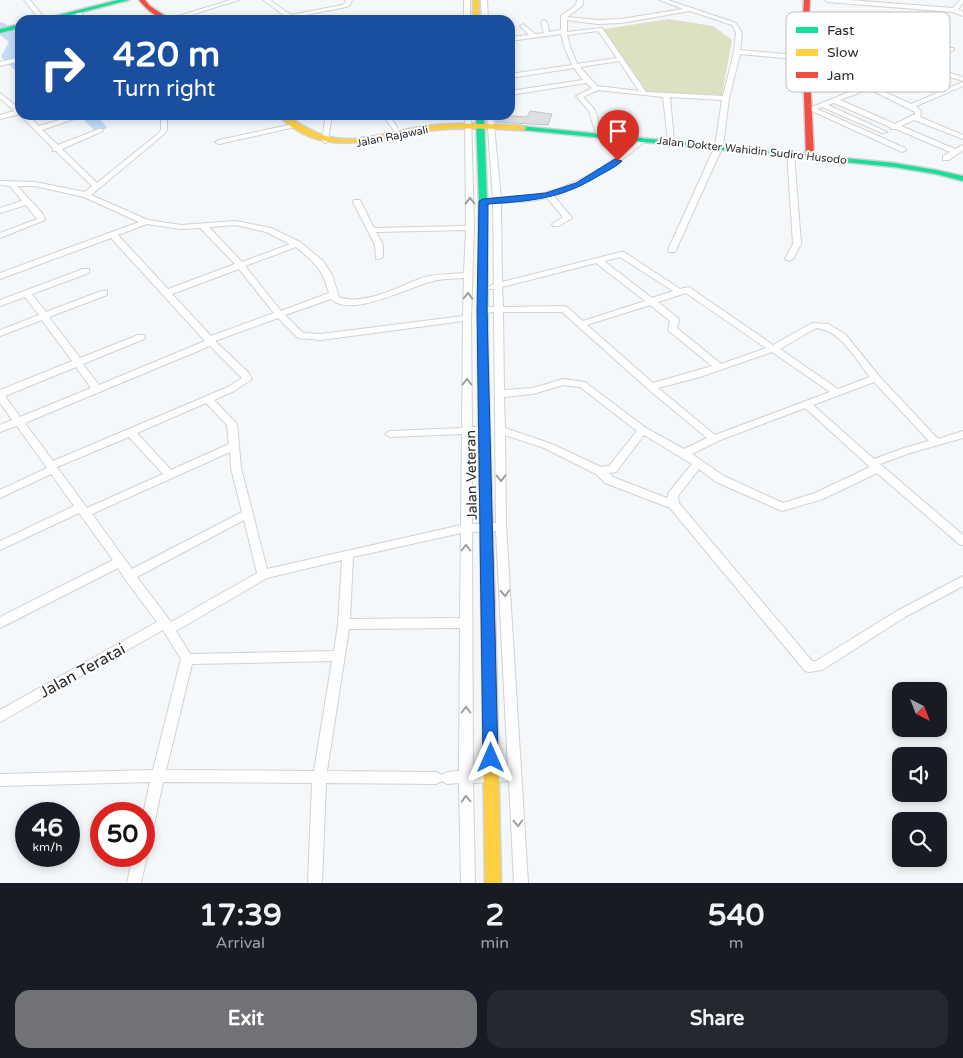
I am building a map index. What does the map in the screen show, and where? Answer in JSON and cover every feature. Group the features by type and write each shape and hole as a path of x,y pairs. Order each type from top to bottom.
{"main road":[{"path":"82,15 108,4 126,0"},
{"path":"108,4 141,0 161,15"},
{"path":"476,0 476,15"},
{"path":"0,31 15,27"},
{"path":"810,92 812,110 810,156"},
{"name":"Jalan Rajawali","path":"287,120 293,126 325,141 350,144 398,133 479,120"},
{"name":"Jalan Dokter Wahidin Sudiro Husodo","path":"479,120 902,166 963,179"},
{"name":"Jalan Veteran","path":"479,120 483,201 482,310 493,883"}],"street":[{"path":"27,0 39,15"},
{"path":"186,15 236,0"},
{"path":"266,0 288,15 306,14 344,6 349,1"},
{"path":"467,0 467,15"},
{"path":"484,0 485,15"},
{"path":"563,18 579,6 580,0"},
{"path":"828,0 876,2 954,10 963,14"},
{"path":"894,5 900,0"},
{"path":"954,10 961,0"},
{"path":"666,1 685,2 692,9 734,24 739,33 719,146 672,250"},
{"path":"563,18 598,22 621,21 692,9"},
{"path":"563,18 564,33 575,66 597,88"},
{"path":"544,22 547,34"},
{"path":"523,26 534,36"},
{"path":"515,38 600,30 643,92"},
{"path":"737,52 786,56"},
{"path":"515,75 621,59"},
{"path":"0,64 15,61"},
{"path":"956,77 963,74"},
{"path":"950,75 963,79"},
{"path":"515,92 589,81"},
{"path":"950,90 963,84"},
{"path":"599,134 592,110 579,96 597,88 726,98"},
{"path":"812,110 855,92"},
{"path":"874,137 896,127 919,113 911,106 881,92"},
{"path":"911,106 944,92"},
{"path":"666,94 671,141"},
{"path":"0,95 15,108"},
{"path":"836,101 955,152"},
{"path":"825,106 884,132"},
{"path":"812,110 902,150"},
{"path":"0,117 15,113"},
{"path":"914,117 963,136"},
{"path":"28,120 96,186"},
{"path":"37,129 68,120"},
{"path":"86,195 154,141 164,130 164,120"},
{"path":"325,141 328,120"},
{"path":"389,120 398,133"},
{"path":"479,120 497,201 496,243 501,526 521,883"},
{"path":"468,883 466,776 467,318 470,228 479,120"},
{"path":"219,142 293,126"},
{"path":"56,149 101,130"},
{"path":"483,201 534,199 578,185 618,161 645,139"},
{"path":"946,158 963,147"},
{"path":"789,259 797,244 790,154"},
{"path":"0,182 16,185 35,184 86,195 146,222 181,228 226,223 245,224 268,230 297,244 324,266 333,295 338,301 367,301 430,279 468,275"},
{"path":"0,190 16,185"},
{"path":"0,236 41,220 40,216 27,202 16,185"},
{"path":"549,195 568,218 556,224"},
{"path":"0,212 27,202"},
{"path":"357,202 370,230 380,245 379,257"},
{"path":"0,276 146,222"},
{"path":"202,225 240,265 279,314 301,336 306,338 467,318"},
{"path":"370,230 470,228"},
{"path":"0,494 52,468 248,379 210,341 113,235"},
{"path":"166,293 297,244"},
{"path":"482,288 497,287 616,255 625,255 680,292"},
{"path":"598,260 675,320 672,329 719,367"},
{"path":"0,303 86,271"},
{"path":"582,324 686,289 838,393"},
{"path":"27,293 97,389"},
{"path":"0,333 104,293"},
{"path":"0,429 210,341 333,295"},
{"path":"482,310 564,309 651,387 714,439"},
{"path":"651,387 774,348 815,325 826,326 833,329 852,346 876,378 936,443"},
{"path":"141,338 0,395 129,576 167,626 187,659 152,802"},
{"path":"684,454 714,439 876,378"},
{"path":"500,394 533,391 563,382 576,382 643,430 684,454 727,483 782,507 821,495 908,450 963,434"},
{"path":"207,399 232,424 236,468 263,575"},
{"path":"807,405 963,541"},
{"path":"390,434 485,430"},
{"path":"500,430 548,446 600,471 609,480 674,505"},
{"path":"600,471 612,470 643,430"},
{"path":"130,432 169,474"},
{"path":"0,546 234,446"},
{"path":"697,464 673,495 674,505 809,667 818,666 901,614 963,581"},
{"path":"129,576 247,514"},
{"name":"Jalan Teratai","path":"0,716 263,575 466,528 501,526"},
{"path":"314,883 319,779 344,624 348,554"},
{"path":"0,622 119,562"},
{"path":"344,624 466,623"},
{"path":"187,659 339,656"},
{"path":"0,780 158,776 319,779 441,778 515,774"},
{"path":"134,883 138,867"}],"green space":[{"path":"668,19 713,26 732,40 722,95 644,92 599,30"}],"building":[{"path":"530,111 552,114 548,125 496,122 496,120 515,120 515,116 527,117"}],"waterway":[{"path":"0,26 7,35 15,40"},
{"path":"15,43 8,57 15,63"},
{"path":"92,120 99,127"}],"traffic: fast":[{"path":"64,15 126,0"},
{"path":"0,31 15,27"},
{"path":"480,120 483,201 483,364"},
{"path":"523,128 894,165 963,179"}],"traffic: slow":[{"path":"476,0 476,15"},
{"path":"289,120 301,129 318,137 350,142 423,129 485,126 523,128"},
{"path":"489,655 493,883"}],"traffic: jam":[{"path":"142,0 148,7 160,15"},
{"path":"806,12 807,0"},
{"path":"807,92 810,156"},
{"path":"483,364 489,655"}],"route":[{"path":"491,758 482,310 483,201 534,199 549,195 578,185 618,161"}]}
